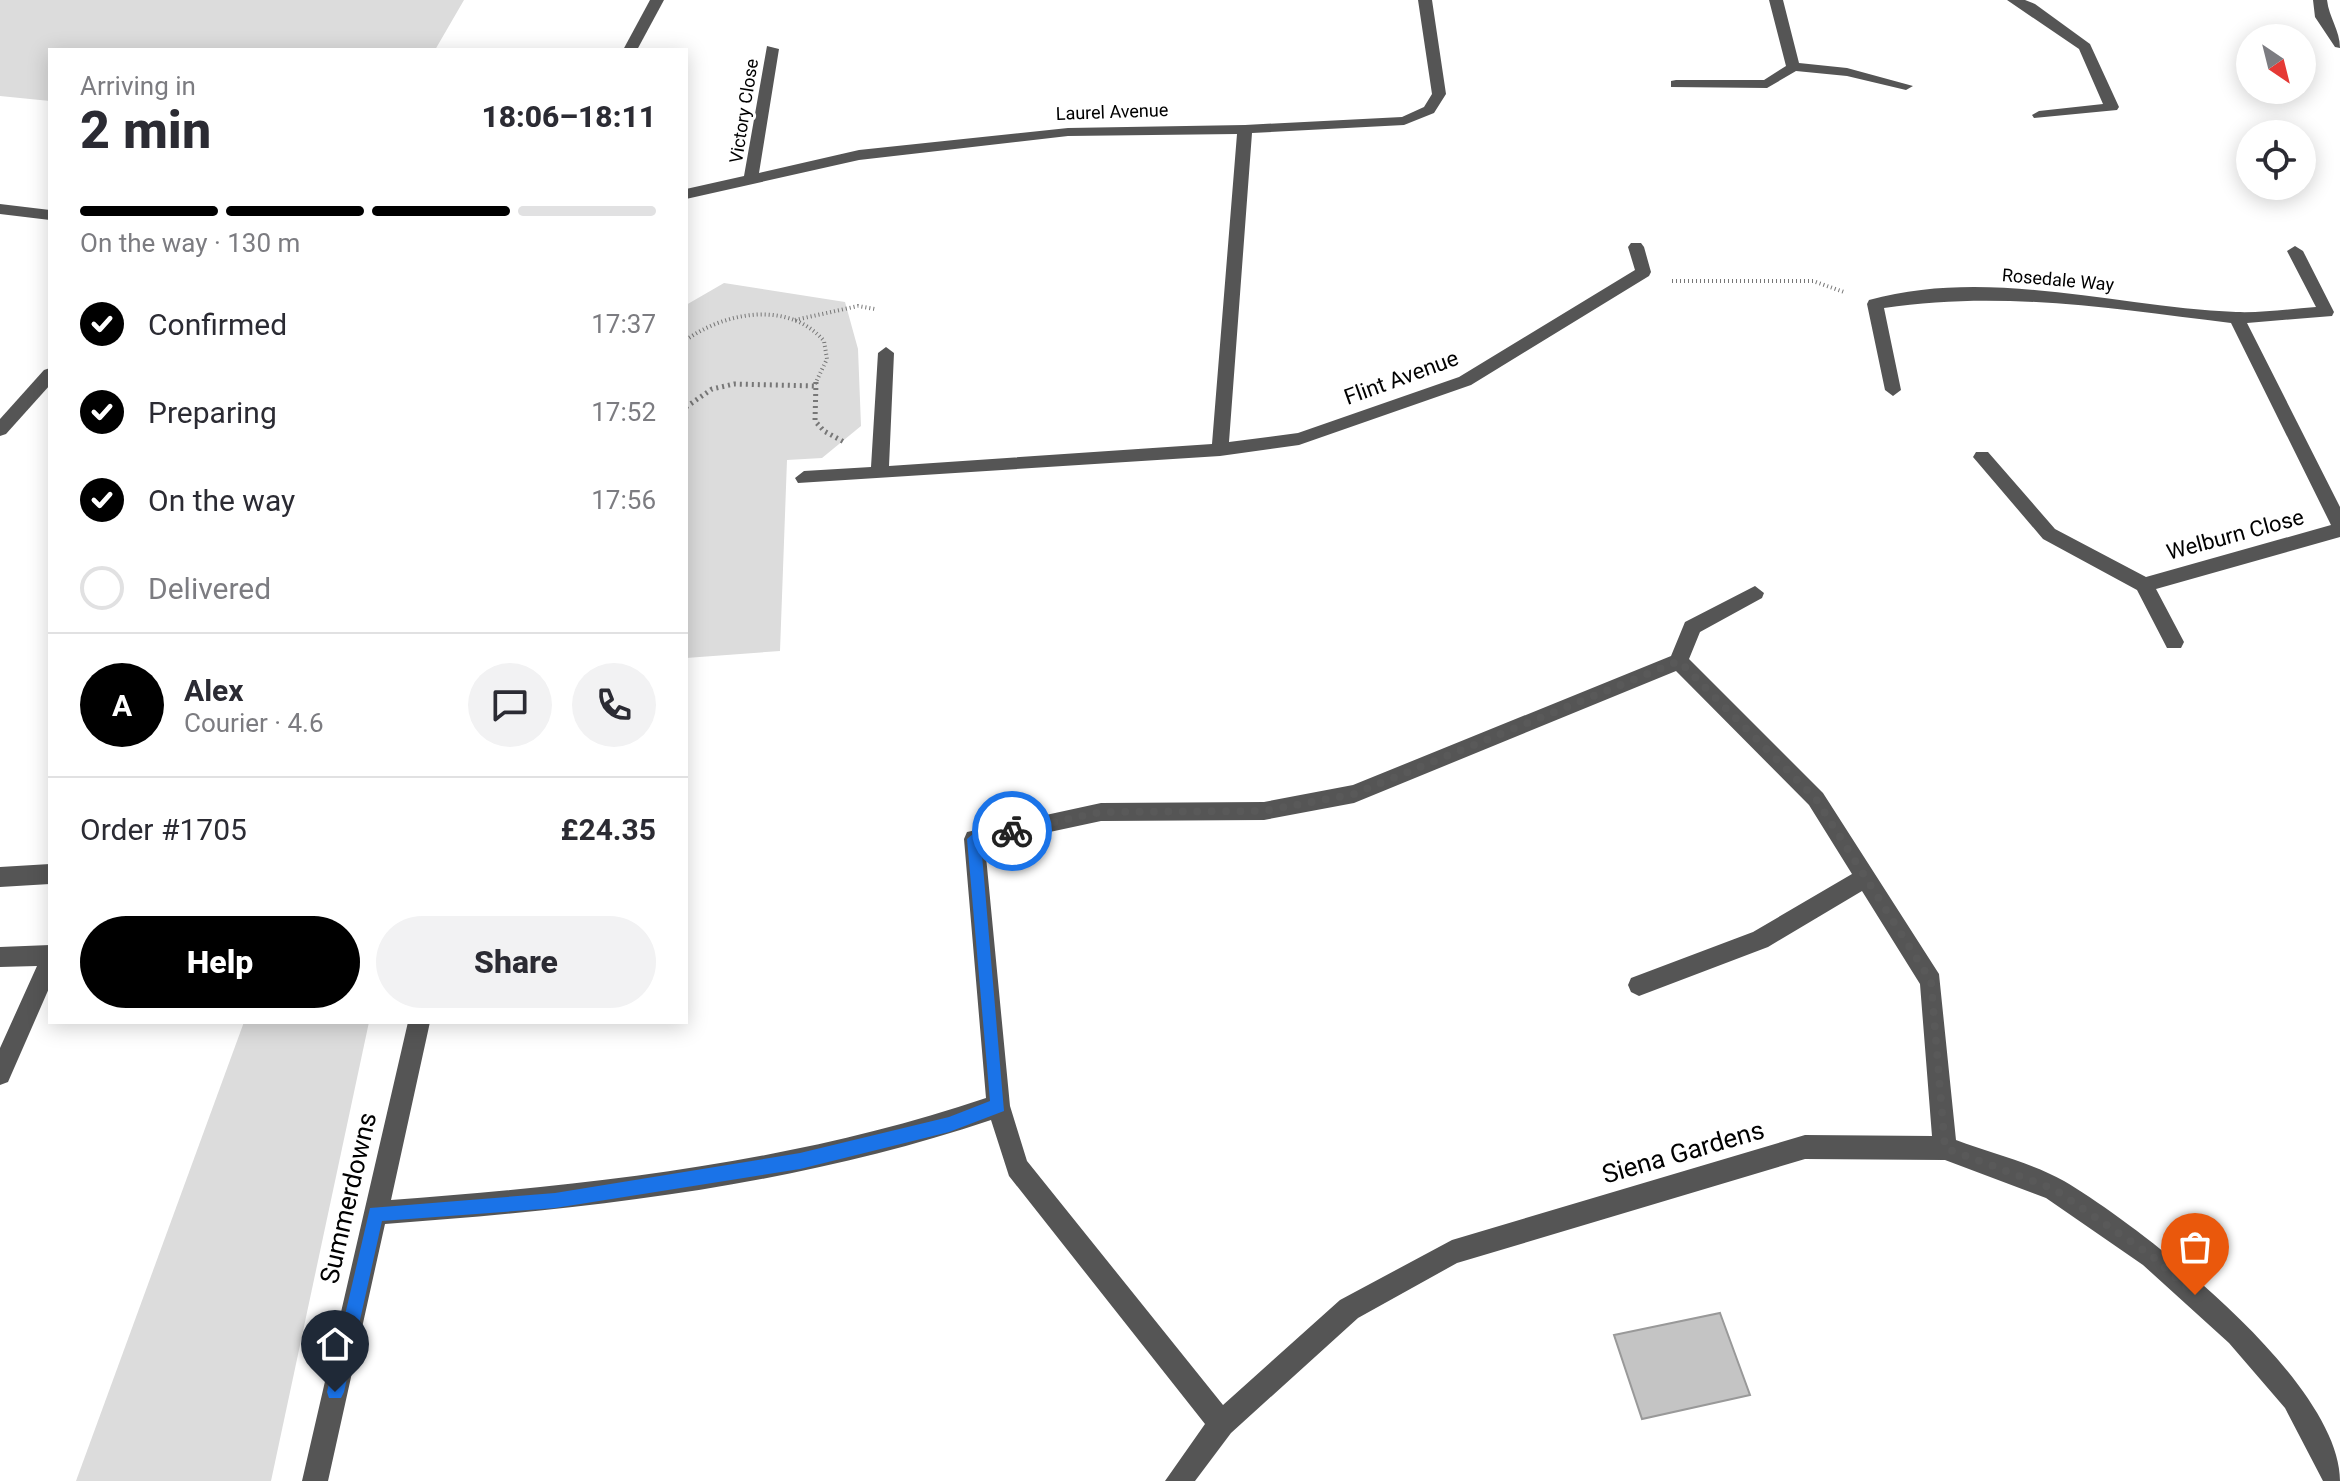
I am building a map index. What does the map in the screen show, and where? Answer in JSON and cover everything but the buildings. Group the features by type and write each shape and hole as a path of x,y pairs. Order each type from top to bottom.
{"street":[{"path":"631,48 657,0"},
{"name":"Laurel Avenue","path":"688,194 859,155 1068,132 1245,129 1404,121 1429,110 1439,94 1425,0"},
{"path":"1776,0 1793,67"},
{"path":"2014,0 2030,7 2085,47 2112,107 2039,115"},
{"path":"2320,0 2322,17 2340,44"},
{"name":"Victory Close","path":"751,179 772,49"},
{"path":"1676,84 1767,84 1793,67 1847,72 1906,86"},
{"path":"1220,450 1245,129"},
{"path":"0,209 48,215"},
{"path":"1636,247 1643,272"},
{"name":"Rosedale Way","path":"1875,304 1940,294 2028,294 2237,318 2326,312 2295,251"},
{"name":"Flint Avenue","path":"804,478 880,466 1220,450 1299,439 1465,381 1643,272"},
{"path":"1875,304 1893,390"},
{"path":"2237,318 2340,528"},
{"path":"880,466 886,353"},
{"path":"0,430 48,376"},
{"path":"1982,457 2049,534 2144,585 2174,642"},
{"name":"Welburn Close","path":"2144,585 2340,528"},
{"path":"1222,1424 1017,1168 998,1106 974,839 1101,812 1264,811 1354,794 1679,661 1692,627 1755,593"},
{"path":"1679,661 1816,799 1931,981 1945,1148"},
{"path":"0,877 48,874"},
{"path":"1639,985 1760,940 1866,877"},
{"path":"0,957 48,955"},
{"path":"0,1074 48,966"},
{"name":"Summerdowns","path":"315,1481 419,1024"},
{"path":"376,1213 555,1200 800,1161 949,1124 998,1106"},
{"name":"Siena Gardens","path":"1178,1481 1222,1424 1349,1309 1452,1252 1805,1147 1945,1148 2054,1189 2152,1256 2238,1334 2294,1399 2337,1481"}],"path":[{"path":"1643,272 1681,284 1731,279 1813,281 1875,304"},
{"path":"794,320 858,306 875,309"},
{"path":"688,339 718,321 748,314 794,320 807,326 822,339 828,353 816,386 814,419 819,429 880,466"},
{"path":"688,406 712,389 734,384 816,386"}],"shaded area":[{"path":"0,0 464,0 436,48 48,48 48,101 0,96"},
{"path":"724,283 845,302 858,349 861,426 822,458 787,460 780,651 688,658 688,304"},
{"path":"243,1024 369,1024 271,1481 76,1481"}],"way so far":[{"path":"1012,831 1101,812 1264,811 1354,794 1679,661 1816,799 1931,981 1945,1148 2054,1189 2152,1256 2195,1295"}],"route":[{"path":"335,1392 376,1213 555,1200 800,1161 949,1124 998,1106 974,839 1012,831"}]}
